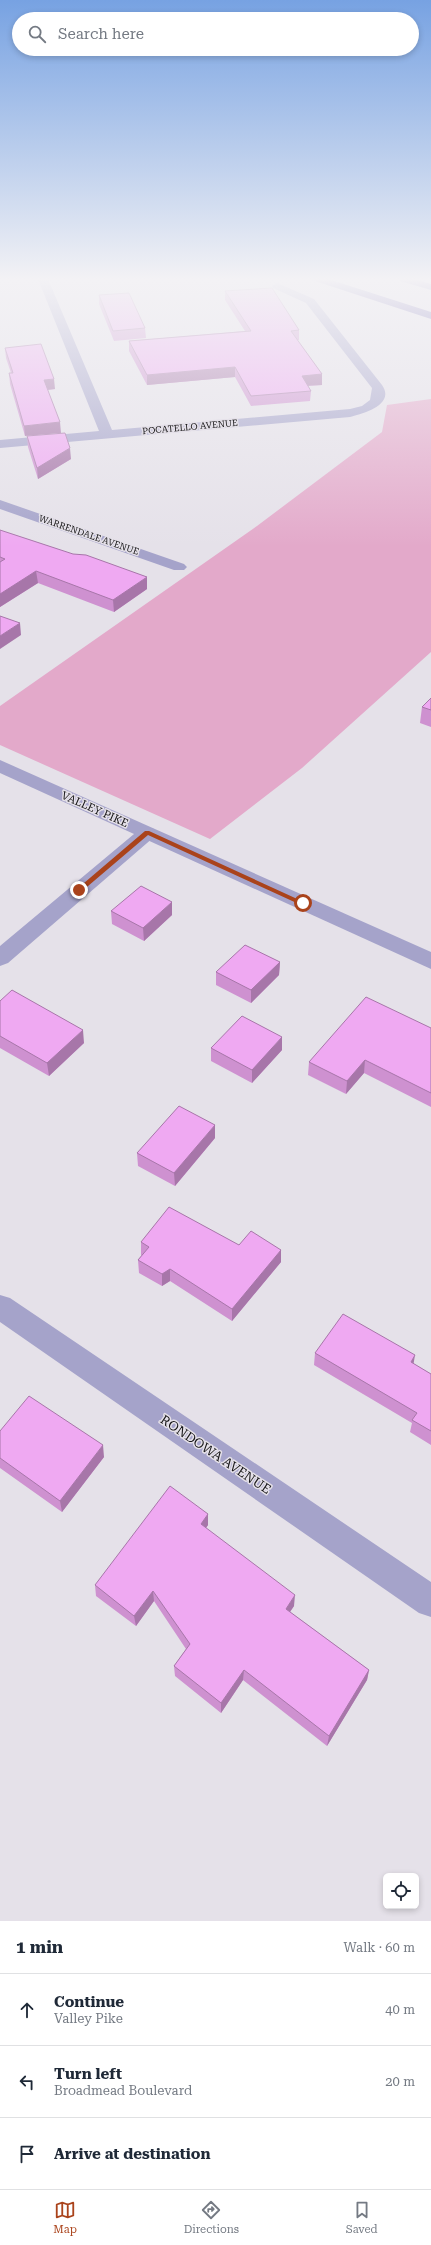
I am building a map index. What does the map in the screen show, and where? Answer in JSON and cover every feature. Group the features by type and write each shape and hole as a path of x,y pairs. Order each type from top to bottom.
{"street":[{"path":"80,369 107,434"},
{"name":"POCATELLO AVENUE","path":"0,444 350,414 371,407 377,402 380,396 378,388 363,369"},
{"name":"WARRENDALE AVENUE","path":"0,504 179,567"},
{"name":"VALLEY PIKE","path":"0,766 431,961"},
{"path":"0,958 147,833"},
{"name":"RONDOWA AVENUE","path":"0,1307 431,1600"}],"shaded area":[{"path":"431,399 431,652 302,768 210,839 0,745 0,706 257,526 382,432 387,405"}],"building":[{"path":"12,369 50,369 54,379 44,380 60,422 24,426 9,373 13,373"},
{"path":"144,369 217,369 147,375"},
{"path":"236,369 318,369 322,374 302,376 311,391 251,396"},
{"path":"65,433 70,448 37,468 27,436"},
{"path":"0,530 73,554 86,555 147,577 113,600 36,571 0,594 0,562 5,559 0,557"},
{"path":"0,616 20,623 0,636"},
{"path":"431,698 431,710 422,707"},
{"path":"141,886 172,902 143,928 111,911"},
{"path":"245,945 280,962 251,990 216,972"},
{"path":"12,990 83,1030 47,1063 0,1036 0,1001"},
{"path":"366,997 431,1028 431,1093 365,1060 347,1081 309,1062"},
{"path":"242,1016 282,1037 252,1070 211,1048"},
{"path":"179,1106 215,1125 174,1173 137,1153"},
{"path":"169,1207 239,1245 251,1231 281,1250 232,1309 170,1269 162,1274 138,1260 149,1247 141,1242"},
{"path":"343,1314 415,1355 411,1362 431,1374 431,1431 412,1420 417,1413 315,1353"},
{"path":"29,1396 103,1445 60,1501 0,1458 0,1431"},
{"path":"170,1486 208,1514 201,1524 295,1595 286,1609 369,1670 329,1736 244,1670 221,1703 174,1666 190,1644 153,1591 134,1616 95,1585"}],"route":[{"path":"79,890 147,833 303,903"}]}
